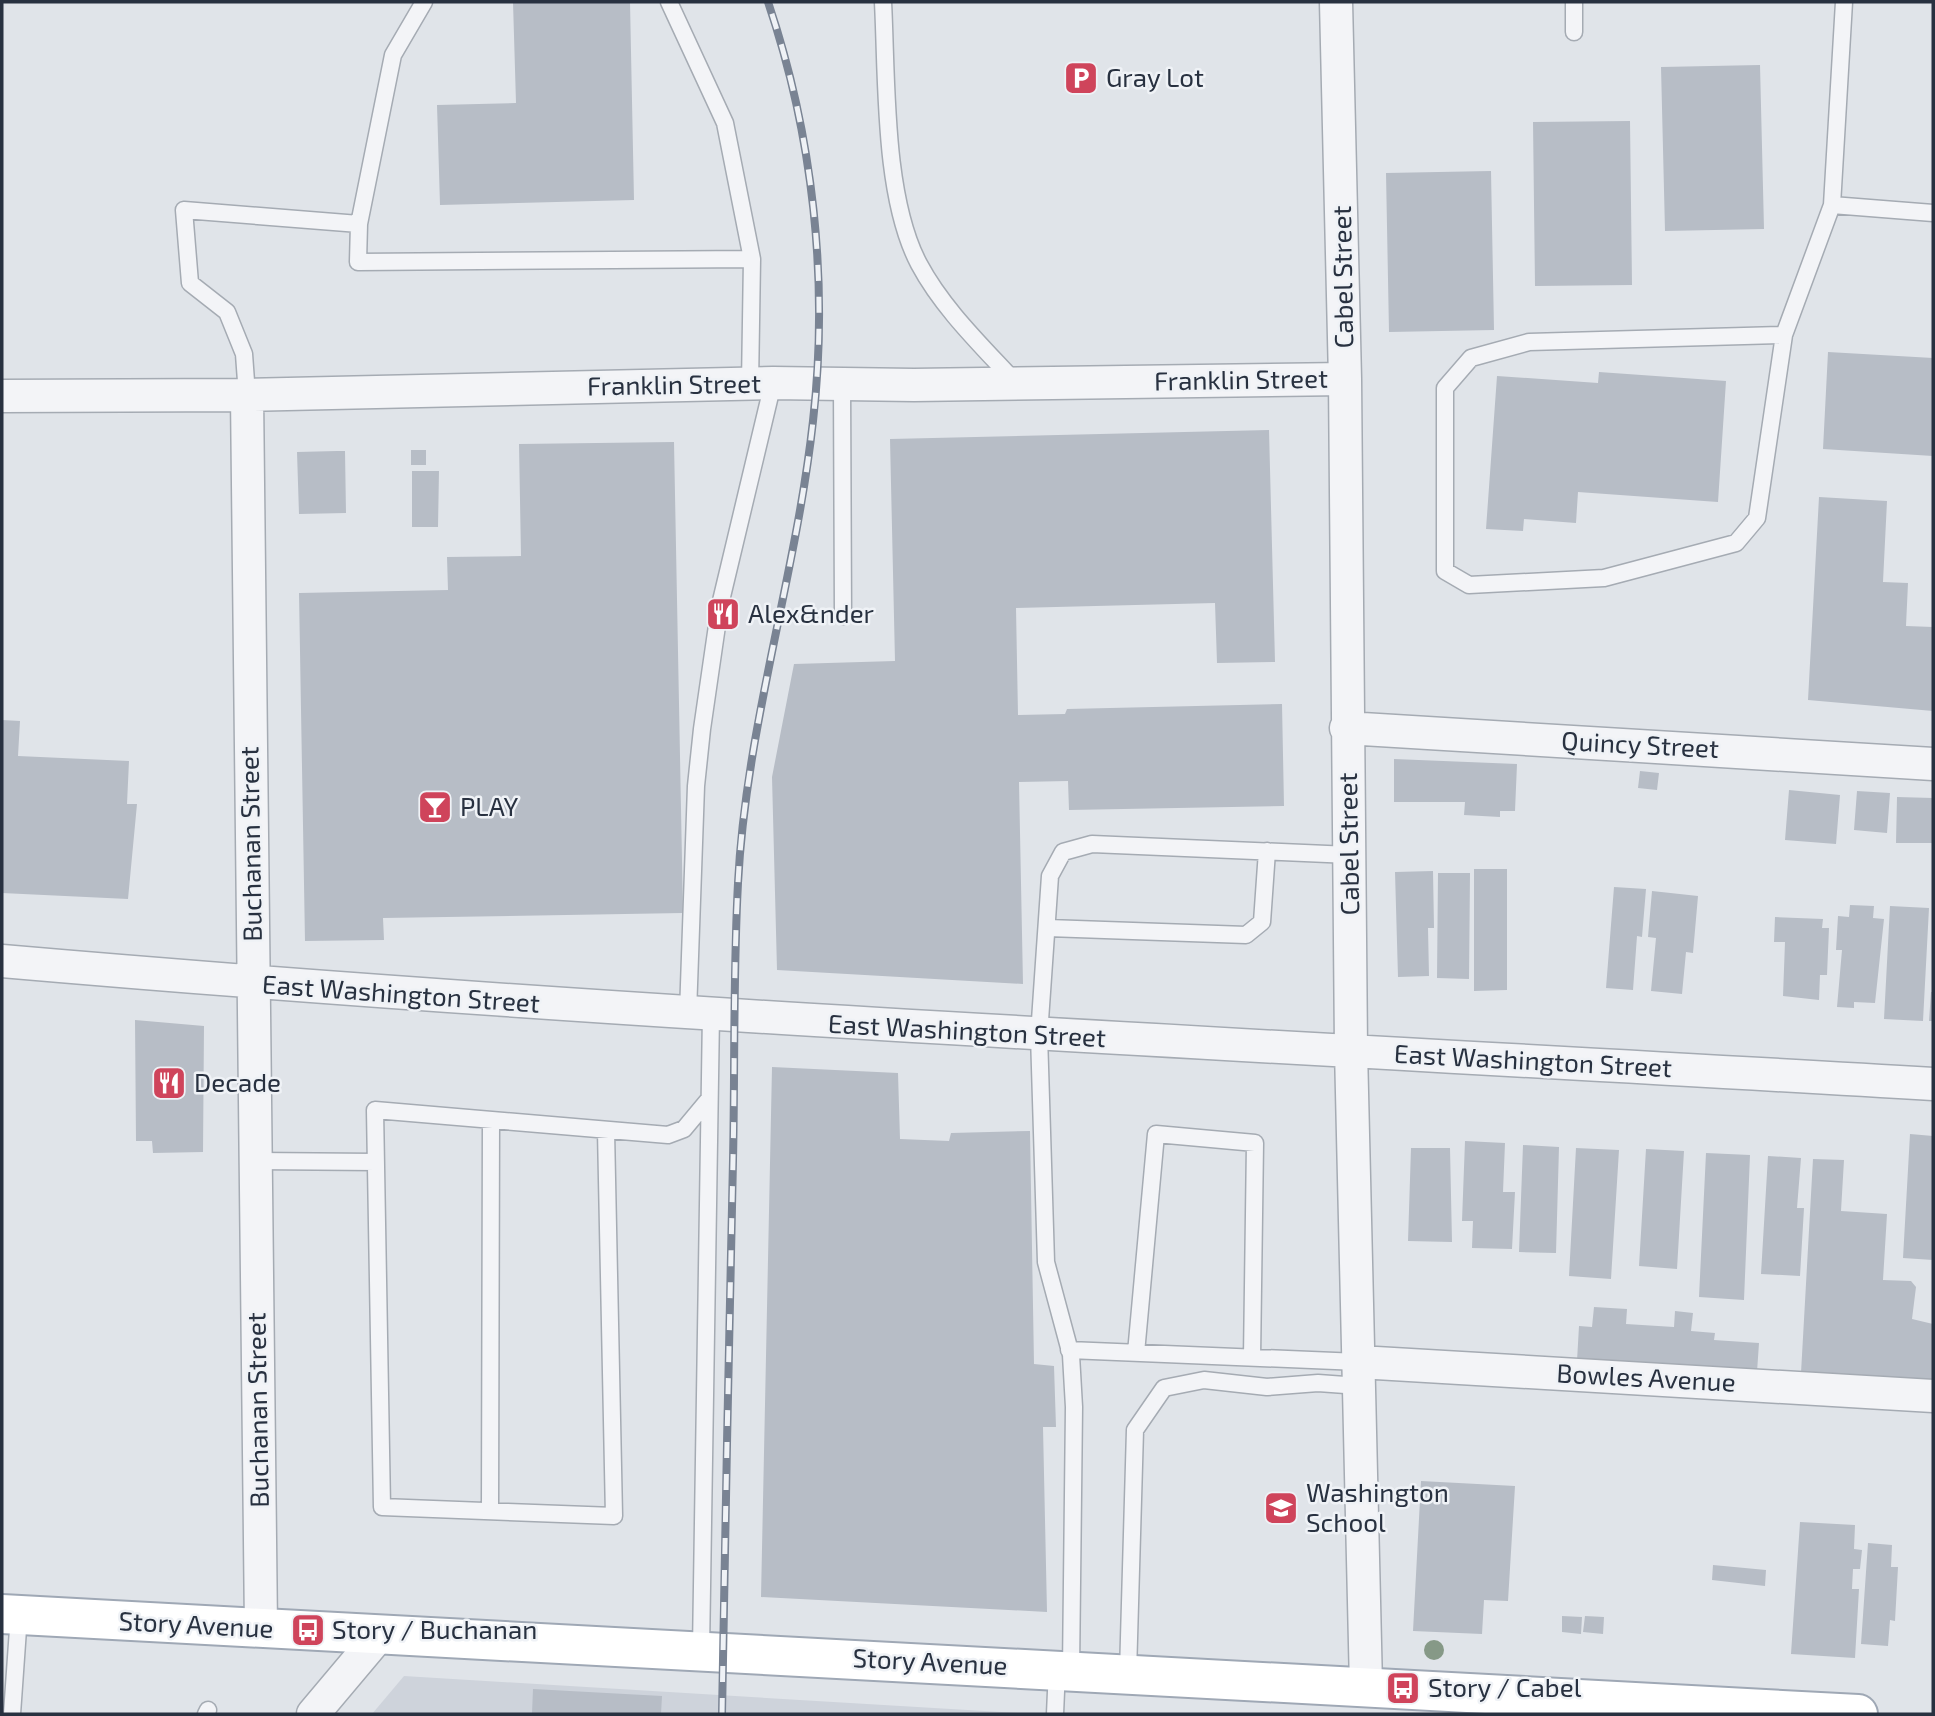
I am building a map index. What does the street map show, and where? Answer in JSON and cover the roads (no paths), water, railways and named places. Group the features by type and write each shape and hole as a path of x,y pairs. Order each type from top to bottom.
{"main road":[{"name":"Story Avenue","path":"10,1615 382,1632 1366,1686 1455,1703 1858,1714"}],"street":[{"name":"Cabel Street","path":"1336,2 1346,379 1346,728 1351,1050 1366,1686"},
{"name":"Franklin Street","path":"2,396 247,395 762,383 1346,379"},
{"name":"Buchanan Street","path":"247,395 261,1628"},
{"name":"Quincy Street","path":"1346,728 1933,764"},
{"name":"East Washington Street","path":"2,961 253,984 699,1014 1933,1084"},
{"name":"Bowles Avenue","path":"1359,1374 1933,1395"},
{"path":"313,1714 382,1632"}],"lane":[{"path":"424,2 393,55 359,224 358,262 752,259"},
{"path":"669,2 725,123 752,259 762,383 720,605 696,786 699,1014 709,1099 701,1650"},
{"path":"883,2 893,160 902,218 918,263 950,312 1016,383"},
{"path":"1574,2 1574,32"},
{"path":"1784,335 1529,342 1471,358 1445,388 1445,571 1469,585 1604,578 1736,543 1757,518 1784,335 1832,205 1844,2"},
{"path":"1832,205 1933,213"},
{"path":"247,395 244,354 227,312 190,283 184,210 359,224"},
{"path":"842,384 843,616"},
{"path":"1055,1714 1064,1670 1074,1407 1069,1350 1046,1262 1039,1035 1050,876 1063,852 1092,844 1350,855"},
{"path":"1048,928 1246,935 1262,922 1267,852"},
{"path":"606,1131 614,1516 382,1507 375,1110 668,1135 684,1129 709,1099"},
{"path":"490,1511 491,1120"},
{"path":"1136,1353 1156,1134 1255,1143 1252,1358"},
{"path":"255,1161 376,1162"},
{"path":"1069,1350 1252,1358 1359,1374"},
{"path":"1128,1673 1135,1430 1164,1388 1204,1380 1267,1387 1318,1383 1359,1374"},
{"path":"10,1615 12,1714"}],"railway":[{"path":"722,1714 738,883 751,766 805,479 818,368 818,262 806,156 784,52 768,2"}],"place":[{"name":"Gray Lot","path":"1081,78"},
{"name":"Alex&nder","path":"723,614"},
{"name":"PLAY","path":"435,807"},
{"name":"Decade","path":"169,1083"},
{"name":"Washington School","path":"1281,1508"},
{"name":"Story / Buchanan","path":"308,1630"},
{"name":"Story / Cabel","path":"1403,1688"}]}
